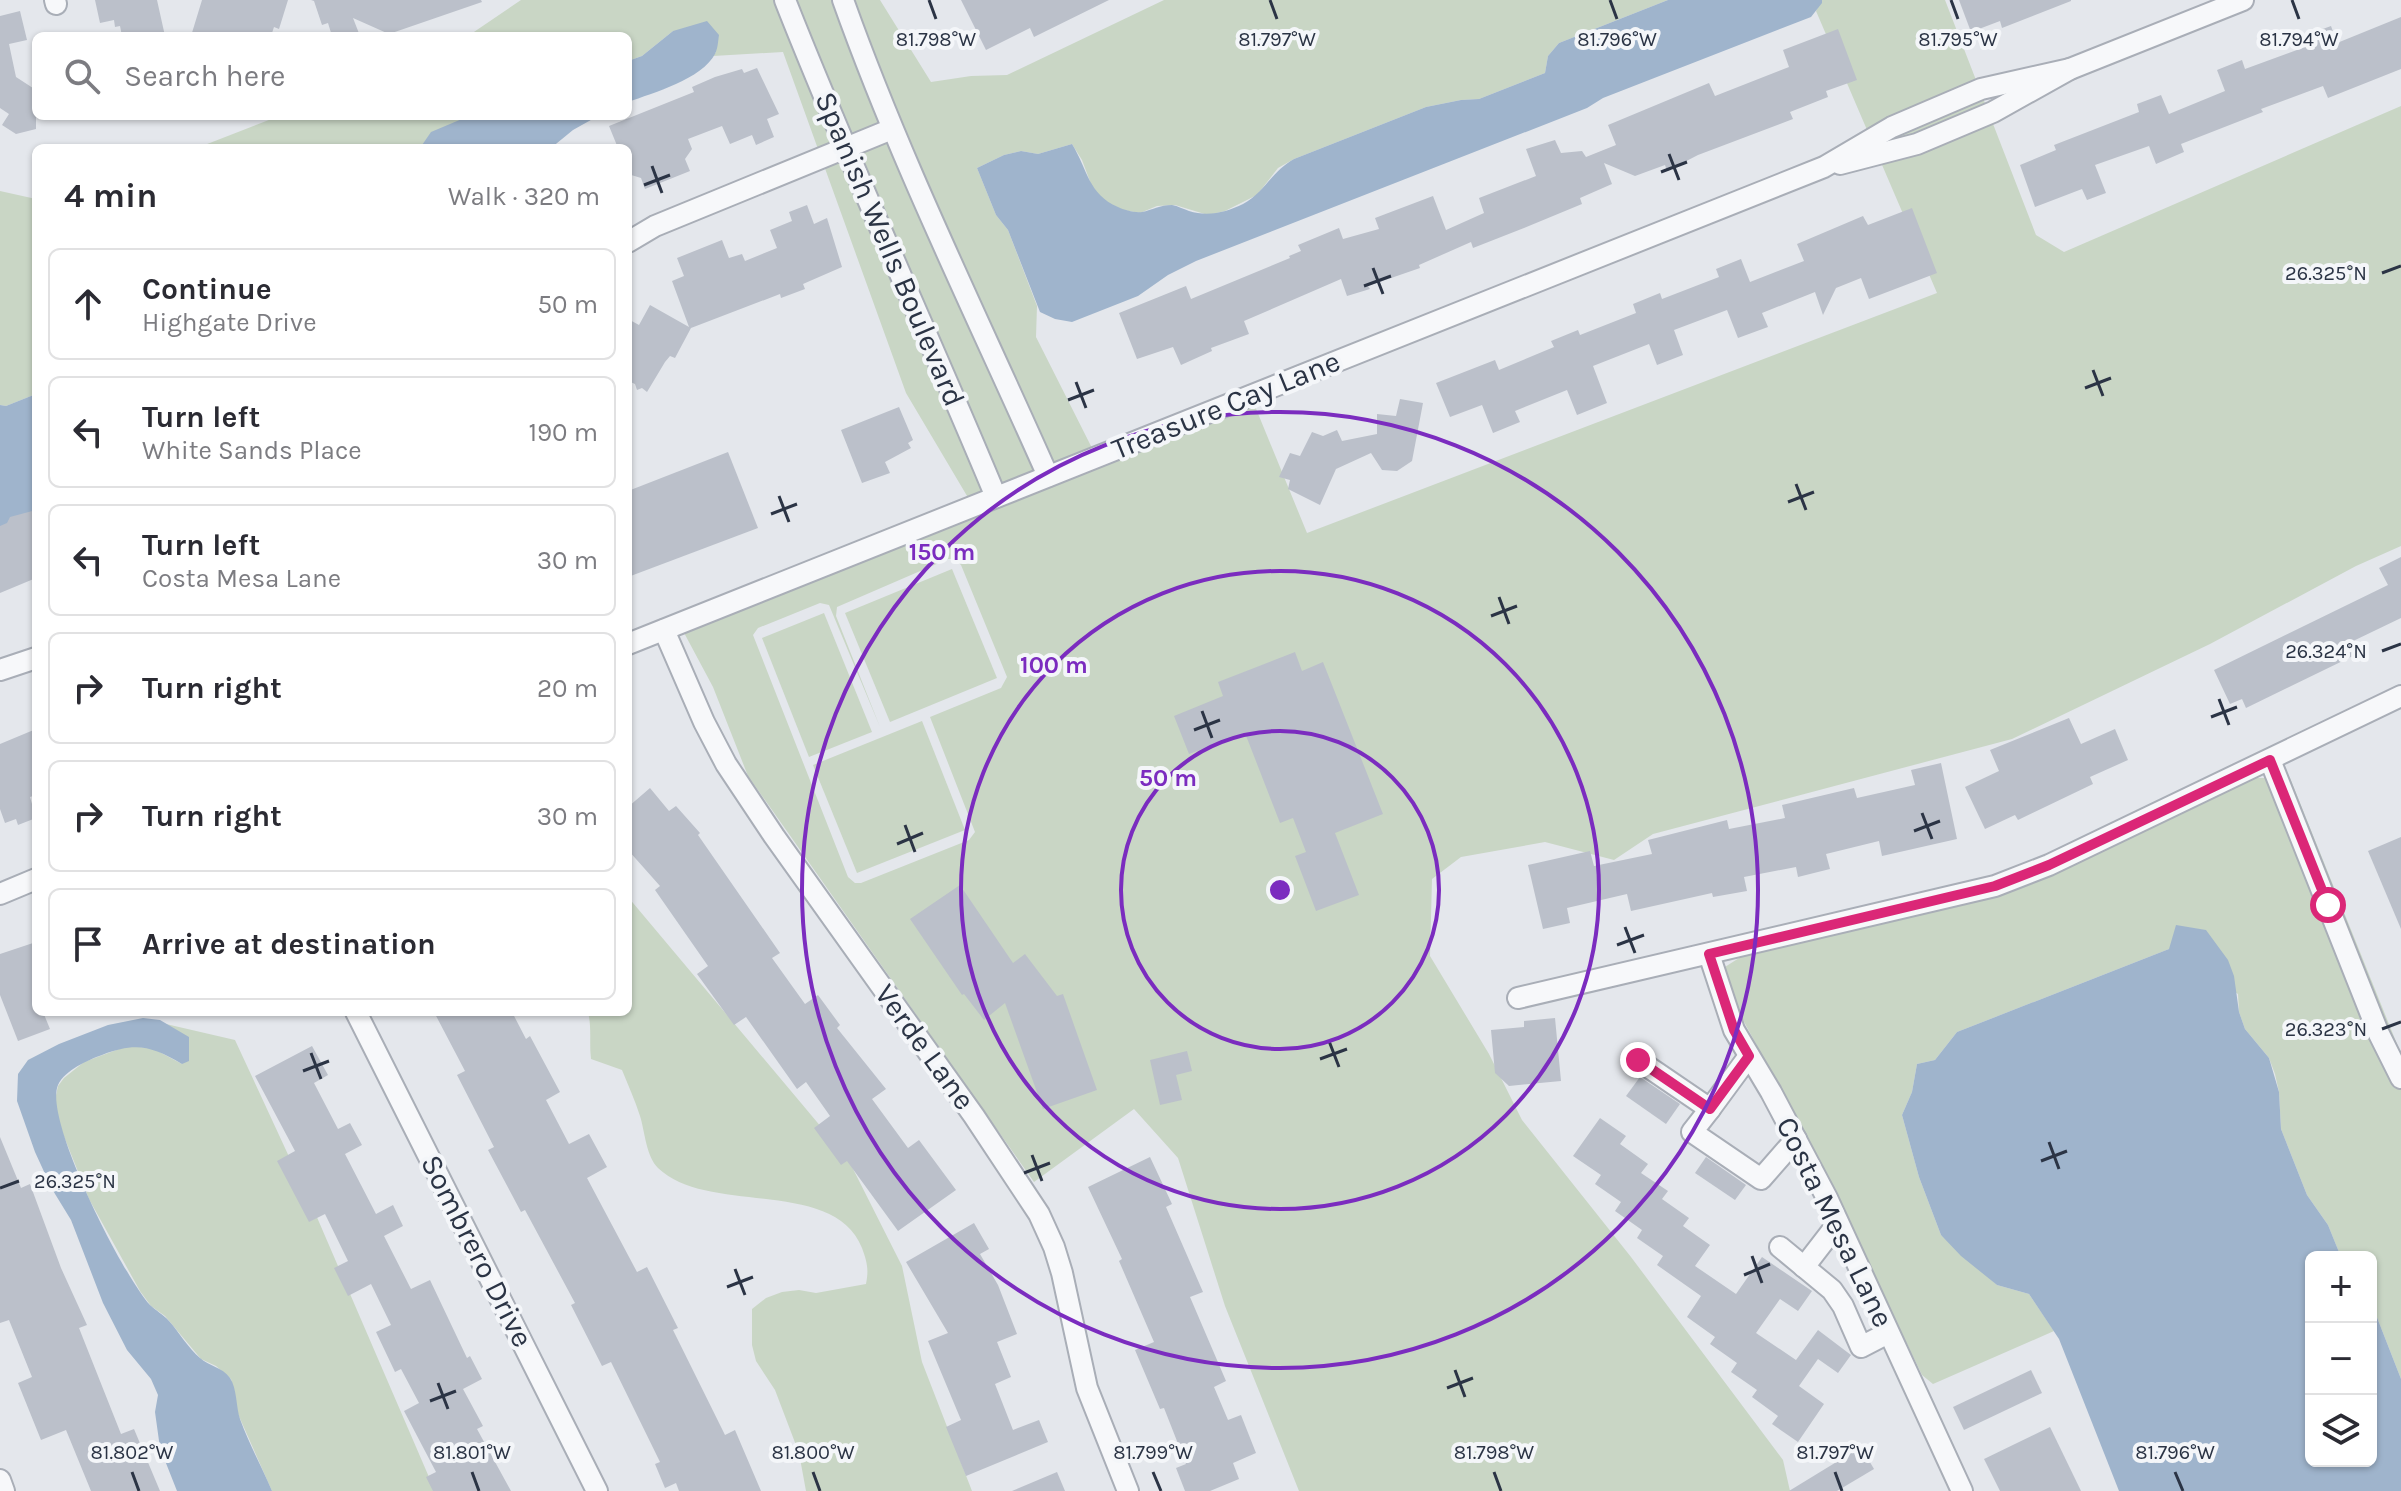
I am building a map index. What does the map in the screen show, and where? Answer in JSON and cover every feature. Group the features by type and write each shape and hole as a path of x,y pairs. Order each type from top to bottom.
{"street":[{"name":"Spanish Wells Boulevard","path":"785,0 996,497"},
{"name":"Spanish Wells Boulevard","path":"843,0 932,224 1048,476"},
{"name":"Treasure Cay Lane","path":"632,642 1824,167 1917,144 1993,112 2070,69 2243,0"},
{"path":"632,240 655,226 892,129"},
{"name":"Verde Lane","path":"664,630 726,764 974,1116 1039,1214 1062,1273 1087,1388 1128,1491"},
{"path":"0,670 32,659"},
{"path":"1518,998 1995,886 2049,865 2401,696"},
{"path":"2270,760 2378,1032 2401,1078"},
{"path":"0,894 32,881"},
{"name":"Costa Mesa Lane","path":"1709,954 1734,1030 1796,1139 1838,1223 1962,1491"},
{"name":"Sombrero Drive","path":"358,1016 597,1491"},
{"path":"1749,1056 1692,1132 1761,1179 1796,1139"},
{"path":"1638,1060 1710,1109"},
{"path":"1804,1267 1838,1223"},
{"path":"1780,1247 1832,1290 1843,1306 1861,1347 1888,1333"},
{"path":"0,1480 4,1491"}],"green space":[{"path":"521,0 880,0 931,82 1007,75 1164,0 1668,0 1559,43 1548,56 1545,73 1479,99 1426,107 1294,159 1278,168 1257,195 1225,211 1208,215 1175,205 1157,206 1140,213 1123,210 1094,192 1082,160 1072,144 1038,154 1021,151 1004,155 977,168 996,215 1008,230 1037,306 1036,337 1095,454 1250,394 1307,533 1937,293 1816,11 1822,0 1945,0 2036,235 2064,252 2401,106 2401,546 2356,566 2210,644 2012,739 1653,834 1614,860 1545,842 1461,857 1432,879 1430,956 1489,1054 1522,1120 1631,1257 1783,1460 1790,1491 1299,1491 1225,1306 1178,1158 1134,1109 1034,1182 748,776 713,687 682,629 973,506 906,393 783,52 713,56 716,52 673,31 642,56 632,60 632,32 474,32","holes":["948,559 954,559 961,565 1007,677 1001,688 930,717 975,832 969,840 855,883 848,877 753,635 758,628 820,603 829,605 880,727 836,616 837,607"]},
{"path":"269,120 463,120 426,144 207,144"},
{"path":"0,191 32,198 32,396 6,406 0,405"},
{"path":"952,569 997,678 890,722 845,613"},
{"path":"824,613 872,732 809,757 762,638"},
{"path":"922,721 965,830 857,873 813,765"},
{"path":"2248,778 2290,778 2401,1054 2401,1379 2377,1317 2377,1251 2339,1251 2328,1225 2307,1195 2281,1129 2275,1074 2269,1058 2245,1029 2239,1012 2238,994 2169,949 1957,1032 1935,1060 1917,1064 1912,1092 1902,1115 1919,1177 1941,1235 1997,1285 2029,1294 2054,1331 1933,1384 1922,1375 1814,1151 1717,972 1747,953 1922,905"},
{"path":"632,902 848,1159 902,1266 922,1362 972,1491 806,1491 799,1453 775,1390 756,1361 752,1345 752,1309 766,1298 782,1292 799,1290 816,1293 866,1284 867,1270 862,1248 847,1226 825,1212 798,1204 707,1191 680,1182 658,1168 648,1150 638,1110 622,1070 591,1059 589,1016 632,1016"},
{"path":"166,1024 235,1040 316,1215 435,1491 272,1491 238,1414 231,1379 216,1366 201,1359 140,1291 89,1199 57,1119 55,1100 58,1086 64,1078 84,1062 127,1046 152,1048 182,1064 189,1038"}],"water":[{"path":"1668,0 1822,0 1822,3 1811,17 1196,261 1168,275 1138,296 1072,322 1040,312 1008,230 996,215 977,168 1004,155 1021,151 1038,154 1072,144 1094,188 1108,202 1120,208 1139,212 1172,205 1196,213 1224,211 1251,199 1294,159 1426,107 1479,99 1545,73 1548,56 1559,43"},
{"path":"707,21 719,35 716,52 709,63 688,78 632,100 632,60 642,56 673,31"},
{"path":"460,120 591,120 556,144 423,144 431,132"},
{"path":"32,396 32,525 0,538 0,405 6,406"},
{"path":"2176,925 2206,930 2228,960 2245,1029 2269,1058 2279,1092 2281,1129 2307,1195 2328,1225 2339,1251 2305,1251 2305,1467 2377,1467 2377,1317 2401,1379 2401,1491 2119,1491 2059,1339 2029,1294 1997,1285 1941,1235 1919,1177 1902,1115 1912,1092 1917,1064 1935,1060 1957,1032 2169,949"},
{"path":"143,1018 160,1020 189,1037 189,1061 182,1064 161,1053 134,1047 96,1057 71,1070 58,1085 57,1103 62,1130 89,1197 138,1289 196,1354 230,1378 240,1419 272,1491 177,1491 160,1448 155,1412 158,1395 151,1379 127,1350 103,1303 71,1220 35,1152 17,1101 18,1074 28,1060 108,1025"}],"building":[{"path":"95,0 157,0 164,32 121,32 120,26 115,27 114,20 100,23"},
{"path":"202,0 288,0 279,29 274,27 272,32 192,32"},
{"path":"311,0 482,2 395,32 384,32 353,18 358,32 331,32 328,23 322,25"},
{"path":"961,0 1109,0 1034,37 1030,28 986,50"},
{"path":"1959,0 2071,1 2002,28 2000,21 1971,32"},
{"path":"20,11 27,40 9,44 16,77 32,87 32,120 36,120 36,129 16,134 2,125 9,114 0,108 0,16"},
{"path":"2401,17 2401,69 2328,98 2323,86 2261,109 2263,112 2181,144 2184,152 2156,164 2149,146 2095,165 2106,193 2087,200 2082,189 2035,207 2020,165 2056,150 2054,145 2139,112 2137,104 2161,95 2169,114 2225,91 2217,70 2242,60 2245,69 2305,47 2301,37 2331,26 2337,43"},
{"path":"1838,29 1857,80 1826,91 1828,97 1790,112 1793,119 1698,155 1667,171 1665,165 1635,176 1604,163 1612,184 1580,198 1582,204 1473,248 1471,242 1419,265 1420,268 1368,286 1370,289 1347,296 1341,279 1244,321 1249,334 1211,348 1212,351 1181,365 1173,347 1137,359 1119,313 1186,286 1191,299 1290,258 1301,251 1298,245 1339,228 1343,239 1379,229 1375,218 1433,196 1446,230 1484,213 1479,198 1536,176 1526,149 1555,140 1561,153 1582,151 1586,157 1616,145 1608,125 1709,83 1715,96 1789,67 1783,50"},
{"path":"757,68 779,114 767,119 774,137 756,145 752,135 730,144 722,126 688,139 692,149 685,159 690,171 645,189 641,178 632,175 632,144 616,144 609,126 632,120 632,117 694,92 692,87 715,77 742,69 744,73"},
{"path":"807,205 814,224 827,218 842,267 803,284 805,289 781,298 780,294 691,328 675,358 670,356 665,362 647,392 642,388 637,390 632,383 632,321 639,325 650,305 689,327 672,281 684,276 677,258 722,240 729,258 742,254 745,261 777,248 770,230 792,221 789,212"},
{"path":"1912,208 1937,273 1869,299 1861,278 1836,288 1823,315 1815,292 1762,313 1768,327 1738,338 1727,310 1674,330 1683,355 1657,365 1649,344 1593,366 1607,403 1577,415 1567,390 1515,411 1520,422 1493,433 1482,405 1450,417 1436,383 1495,360 1499,370 1554,347 1551,341 1578,330 1580,335 1636,313 1633,304 1660,293 1662,299 1719,277 1716,269 1741,259 1750,282 1804,261 1797,244 1863,216 1868,225"},
{"path":"1400,399 1423,403 1412,461 1397,471 1382,470 1371,453 1336,469 1320,505 1288,489 1290,480 1279,477 1290,453 1300,456 1312,432 1323,436 1337,430 1342,441 1377,434 1377,414 1396,416"},
{"path":"899,407 913,440 908,443 911,448 885,462 890,473 862,483 841,430"},
{"path":"728,452 758,528 632,575 632,489"},
{"path":"32,511 32,580 0,593 0,526 7,523 10,517"},
{"path":"2401,557 2401,618 2349,643 2355,655 2246,708 2242,699 2230,704 2214,670 2388,585 2379,568"},
{"path":"1295,652 1302,671 1323,662 1383,814 1335,833 1359,895 1316,911 1295,856 1306,852 1293,818 1280,823 1245,733 1189,754 1174,716 1223,696 1218,682"},
{"path":"2069,718 2081,744 2115,729 2128,760 2090,777 2093,784 2018,820 2015,815 1985,829 1965,787 1999,771 1990,750"},
{"path":"32,731 32,820 18,825 16,819 5,823 0,809 0,744"},
{"path":"1941,763 1957,839 1882,856 1879,841 1826,854 1830,869 1798,877 1796,867 1744,877 1747,891 1713,897 1712,893 1631,911 1627,894 1567,908 1570,923 1543,929 1528,865 1590,851 1594,866 1652,854 1648,840 1727,820 1729,829 1785,818 1782,805 1854,788 1857,798 1915,785 1911,770"},
{"path":"650,788 669,811 676,806 700,833 698,835 780,953 772,958 805,1004 818,995 840,1025 837,1028 886,1089 872,1099 908,1148 919,1140 956,1190 898,1231 847,1161 841,1165 814,1128 830,1116 806,1082 797,1089 746,1017 734,1025 697,974 708,966 655,890 660,886 632,854 632,804"},
{"path":"2401,837 2401,929 2368,851"},
{"path":"960,885 1013,963 1025,954 1057,996 1063,994 1097,1090 1043,1109 1005,1003 984,1020 962,995 910,919"},
{"path":"32,943 32,1016 45,1016 50,1029 18,1041 0,995 0,954"},
{"path":"436,1016 514,1016 526,1039 530,1036 560,1092 546,1100 569,1144 589,1134 607,1167 587,1178 637,1272 647,1267 678,1328 673,1330 725,1435 735,1430 761,1491 679,1491 676,1483 665,1488 655,1464 660,1462 611,1362 602,1366 571,1305 575,1303 525,1210 521,1212 488,1150 494,1147 457,1075 465,1071"},
{"path":"1555,1018 1561,1081 1509,1086 1495,1073 1491,1030 1524,1027 1524,1021"},
{"path":"312,1046 328,1075 314,1083 338,1129 350,1123 362,1145 345,1154 376,1214 393,1205 403,1226 384,1236 411,1289 430,1280 467,1358 470,1356 482,1379 463,1389 483,1426 477,1429 511,1491 433,1491 426,1477 436,1472 404,1411 419,1403 401,1369 395,1372 376,1332 391,1325 371,1284 348,1296 334,1268 348,1261 325,1214 309,1222 277,1161 295,1151 255,1076"},
{"path":"1187,1051 1192,1071 1176,1075 1182,1100 1160,1105 1150,1060"},
{"path":"1640,1077 1680,1104 1666,1124 1626,1096"},
{"path":"1600,1118 1626,1136 1620,1144 1648,1164 1641,1173 1668,1191 1662,1199 1689,1218 1683,1226 1710,1245 1695,1266 1736,1294 1762,1257 1812,1291 1798,1311 1780,1299 1756,1333 1796,1360 1818,1330 1851,1355 1838,1373 1818,1359 1799,1386 1824,1404 1798,1442 1772,1424 1778,1416 1752,1397 1757,1390 1731,1372 1737,1363 1710,1344 1715,1337 1687,1317 1701,1296 1657,1265 1663,1256 1637,1238 1642,1230 1615,1211 1621,1202 1595,1184 1601,1175 1573,1156"},
{"path":"0,1137 21,1188 30,1184 61,1268 87,1325 79,1328 121,1434 134,1429 160,1491 91,1491 66,1430 41,1440 18,1383 32,1377 9,1320 0,1323"},
{"path":"1150,1157 1172,1204 1166,1207 1203,1292 1190,1297 1226,1381 1214,1387 1228,1420 1241,1415 1256,1453 1233,1463 1239,1479 1210,1491 1185,1491 1176,1468 1186,1464 1164,1408 1160,1409 1135,1350 1154,1342 1119,1261 1122,1259 1088,1187"},
{"path":"1706,1157 1746,1185 1735,1200 1695,1173"},
{"path":"974,1223 989,1249 980,1254 998,1285 1017,1334 997,1342 1011,1377 995,1384 1013,1430 1039,1420 1048,1442 966,1476 946,1427 961,1420 928,1341 948,1333 906,1262"},
{"path":"2031,1370 2042,1393 1964,1430 1953,1407"},
{"path":"2050,1427 2081,1491 2000,1491 1984,1459"},
{"path":"1861,1447 1874,1469 1837,1491 1789,1491"},
{"path":"1057,1472 1065,1491 1012,1491"}],"route":[{"path":"1638,1060 1710,1109 1749,1056 1734,1030 1709,954 1995,886 2049,865 2270,760 2328,905"}]}
